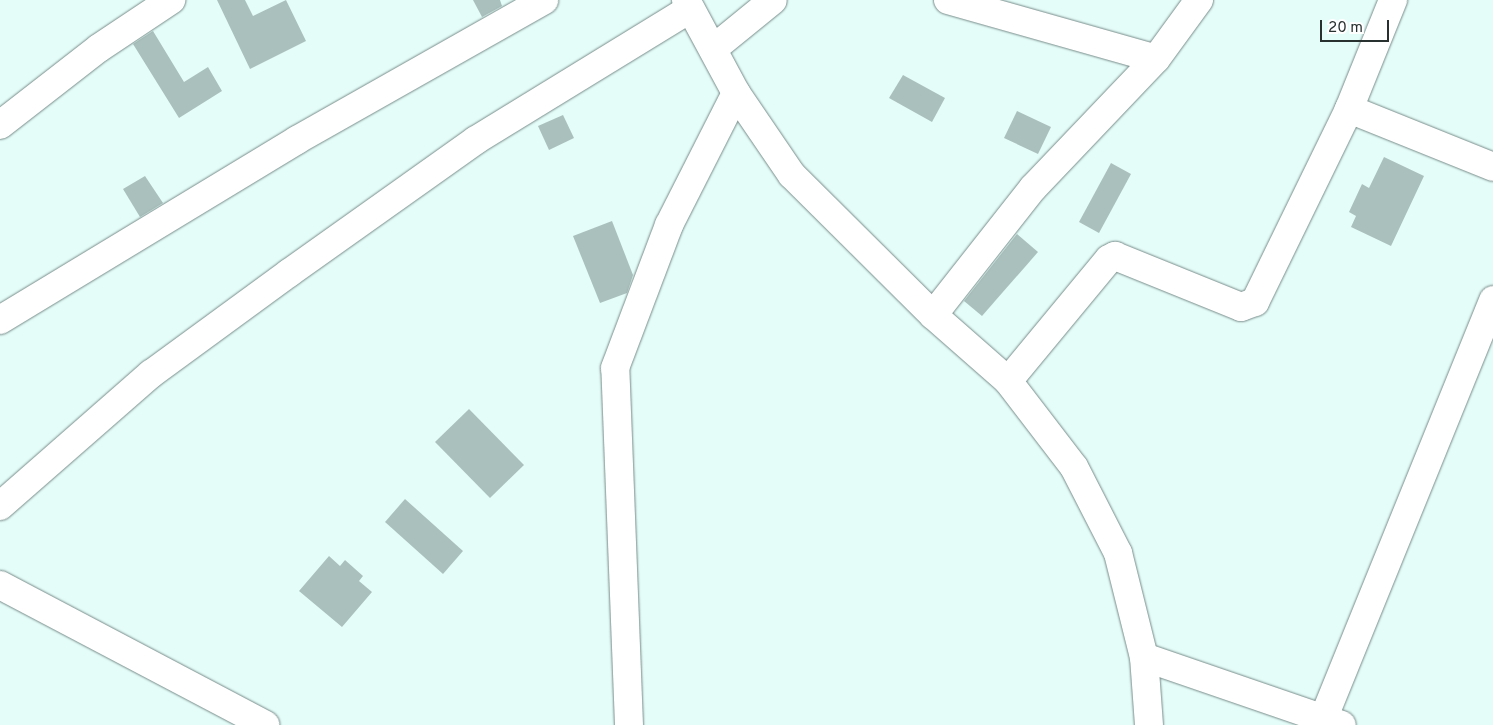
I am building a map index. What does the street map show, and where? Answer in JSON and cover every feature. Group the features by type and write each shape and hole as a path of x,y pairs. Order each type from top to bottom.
{"street":[{"path":"0,125 99,48 171,0"},
{"path":"0,320 297,140 544,0"},
{"path":"713,49 773,0"},
{"path":"948,0 1156,59"},
{"path":"933,315 1033,188 1156,59 1200,0"},
{"path":"1008,381 1109,259 1115,256 1241,307 1255,302 1349,108 1393,0"},
{"path":"0,506 151,374 476,140 688,4 736,93 792,175 933,315 1008,381 1074,467 1118,553 1144,656 1149,725"},
{"path":"629,725 615,368 669,225 736,93"},
{"path":"1349,108 1493,167"},
{"path":"1144,656 1333,721 1493,300"},
{"path":"0,585 265,725"}],"building":[{"path":"217,0 245,0 253,16 286,0 306,41 250,69"},
{"path":"473,0 500,0 502,6 482,17"},
{"path":"153,31 184,82 208,67 222,91 179,118 133,44"},
{"path":"903,75 945,98 932,122 889,98"},
{"path":"1017,111 1051,127 1038,154 1004,138"},
{"path":"563,115 574,138 549,150 538,126"},
{"path":"1384,157 1424,176 1391,246 1351,227 1356,216 1349,212 1362,184 1369,188"},
{"path":"1111,163 1131,174 1099,233 1079,222"},
{"path":"145,176 163,203 140,217 123,189"},
{"path":"612,221 633,275 627,293 600,303 573,236"},
{"path":"1017,234 1038,252 982,316 964,301"},
{"path":"469,409 524,465 490,498 435,442"},
{"path":"405,499 463,551 443,574 385,522"},
{"path":"329,556 340,566 345,560 363,576 359,581 372,592 342,627 299,591"}]}
